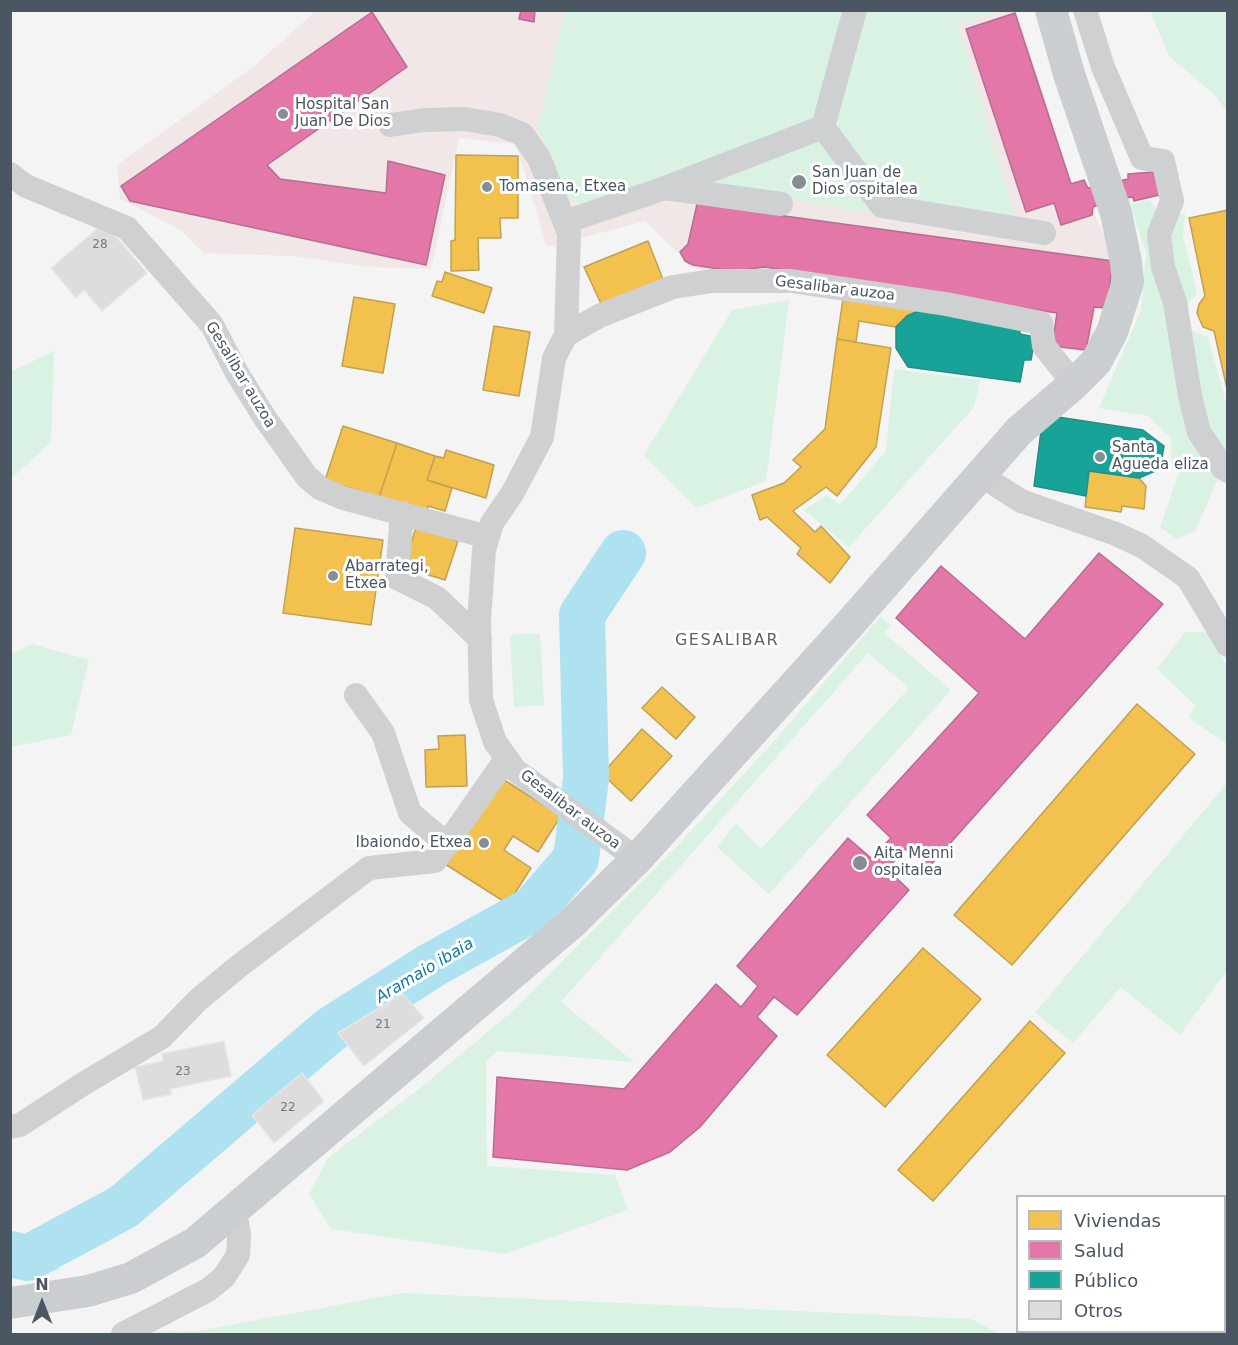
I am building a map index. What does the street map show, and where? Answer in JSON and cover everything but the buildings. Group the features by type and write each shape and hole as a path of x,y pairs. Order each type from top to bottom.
{"main road":[{"path":"10,1303 88,1291 131,1278 195,1243 572,923 637,859 847,627 1019,431 1096,362 1112,332 1128,282 1116,213 1068,74 1051,10"}],"street":[{"path":"823,127 855,10"},
{"path":"1085,10 1102,67 1142,158 1163,160 1173,201 1159,234 1163,267 1175,302 1190,396 1199,432 1227,471"},
{"name":"Gesalibar auzoa","path":"390,125 424,120 465,119 500,125 522,134 539,158 569,233 566,335 555,358 542,437 512,495 492,523 488,537 481,586 481,700 495,742 515,770 637,859"},
{"path":"565,222 665,188 823,127"},
{"path":"823,127 882,206 1044,233"},
{"name":"Gesalibar auzoa","path":"10,174 26,186 127,228 212,325 248,391 307,477 320,488 343,498 488,537"},
{"path":"665,188 781,204"},
{"name":"Gesalibar auzoa","path":"566,335 599,316 673,287 712,281 791,281 958,306 1041,323 1044,346 1074,384"},
{"path":"979,474 1021,501 1116,534 1142,546 1188,578 1227,645"},
{"path":"402,513 397,578 437,598 480,639"},
{"path":"356,695 383,733 410,813 435,834 450,842"},
{"name":"Gesalibar auzoa","path":"10,1127 21,1125 83,1083 162,1037 198,1000 239,966 333,892 369,868 435,861 506,759"},
{"path":"123,1335 208,1290 224,1277 238,1255 239,1235 235,1211"}],"shaded area":[{"name":"San Juan de Dios ospitalea","path":"1016,10 1072,182 1085,179 1088,187 1127,179 1127,173 1154,171 1161,196 1095,208 1095,215 1115,260 1110,310 1096,310 1089,353 1049,347 1053,317 765,272 731,274 693,268 684,262 679,254 645,221 547,247 516,144 459,138 431,269 370,267 293,256 203,253 181,230 120,199 117,165 253,67 316,11"}],"green space":[{"path":"564,11 1005,11 957,23 1022,239 669,178 582,206 567,198 538,128"},
{"path":"1150,11 1227,11 1227,112 1216,96 1169,56"},
{"path":"1150,200 1164,223 1185,212 1183,236 1197,293 1182,312 1183,327 1208,337 1228,410 1227,467 1223,468 1195,531 1177,539 1160,527 1181,467 1171,465 1171,438 1148,416 1099,408 1141,310 1146,253 1130,204"},
{"path":"789,300 766,481 697,508 644,455 732,310"},
{"path":"54,351 51,442 11,479 11,372"},
{"path":"894,369 980,380 974,407 849,547 804,510 827,495 840,505 886,451"},
{"path":"880,617 891,626 884,633 951,690 769,894 717,847 736,823 761,849 909,688 868,653 561,1002 634,1062 498,1051 486,1061 487,1166 615,1175 628,1210 505,1254 331,1229 309,1194 328,1158 419,1089 508,1015 679,844 776,739"},
{"path":"1185,632 1208,632 1227,667 1227,744 1189,718 1195,705 1157,669"},
{"path":"540,633 544,705 514,707 510,635"},
{"path":"32,644 89,660 71,735 11,747 11,654"},
{"path":"1227,783 1227,971 1180,1035 1121,987 1073,1043 1035,1013"},
{"path":"11,1236 62,1270 11,1278"},
{"path":"402,1293 971,1319 999,1334 11,1334 198,1331"}],"waterway":[{"name":"Aramaio ibaia","path":"10,1254 28,1258 123,1207 330,1030 432,965 533,909 576,859 586,778 582,615 623,553"}],"place":[{"name":"Hospital San Juan De Dios","path":"283,114"},
{"name":"San Juan de Dios ospitalea","path":"799,182"},
{"name":"Tomasena, Etxea","path":"487,187"},
{"name":"Santa Agueda eliza","path":"1100,457"},
{"name":"Abarrategi, Etxea","path":"333,576"},
{"name":"Ibaiondo, Etxea","path":"484,843"},
{"name":"Aita Menni ospitalea","path":"860,863"}],"district":[{"name":"GESALIBAR","path":"727,641"}]}
